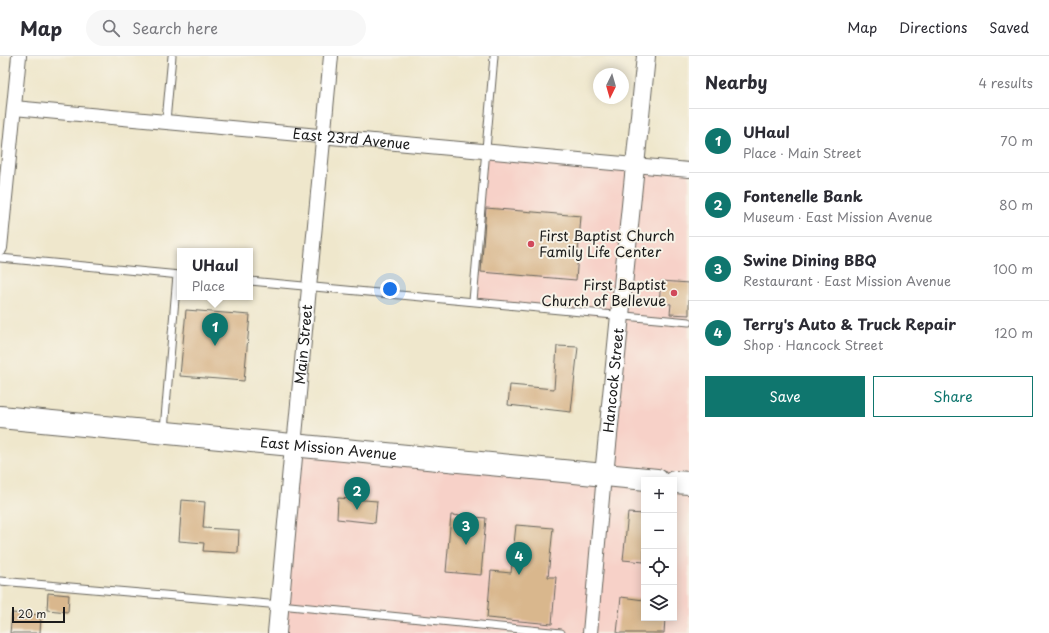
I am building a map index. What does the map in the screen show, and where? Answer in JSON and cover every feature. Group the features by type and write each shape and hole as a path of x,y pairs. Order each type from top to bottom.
{"main road":[{"name":"East Mission Avenue","path":"0,417 641,478"},
{"path":"677,482 689,483"}],"street":[{"path":"0,248 18,56"},
{"name":"Main Street","path":"277,633 331,56"},
{"name":"Hancock Street","path":"590,633 604,475 646,56"},
{"name":"East 23rd Avenue","path":"14,108 689,170"}],"lane":[{"path":"166,121 172,56"},
{"path":"473,301 494,56"},
{"path":"0,258 177,275"},
{"path":"253,281 473,301 620,317 689,322"},
{"path":"164,433 177,296"},
{"path":"0,581 280,605 561,633"}],"shaded area":[{"path":"485,151 689,170 689,633 277,633 294,446 603,475 620,317 473,301"}],"building":[{"name":"First Baptist Church Family Life Center","path":"486,208 581,216 576,280 481,272"},
{"name":"First Baptist Church of Bellevue","path":"661,281 689,283 689,315 670,314 671,304 659,303"},
{"path":"186,310 250,315 244,381 180,376"},
{"path":"557,346 578,347 571,412 508,405 510,385 554,389"},
{"path":"338,498 377,501 375,523 337,519"},
{"path":"182,500 205,502 203,528 239,530 238,553 203,551 204,543 179,541"},
{"path":"628,513 641,514 641,562 623,560"},
{"path":"451,515 486,518 481,575 446,572"},
{"path":"516,525 553,528 548,577 556,577 552,624 487,618 491,571 511,573"},
{"path":"48,593 69,595 68,612 47,610"},
{"path":"621,597 641,600 641,621 665,621 664,633 617,633"},
{"path":"12,613 41,615 40,633 10,633"}],"place":[{"name":"First Baptist Church Family Life Center","path":"531,244"},
{"name":"First Baptist Church of Bellevue","path":"674,293"},
{"name":"UHaul","path":"215,346"},
{"name":"Fontenelle Bank","path":"357,510"},
{"name":"Swine Dining BBQ","path":"466,545"},
{"name":"Terry's Auto & Truck Repair","path":"519,575"}]}
